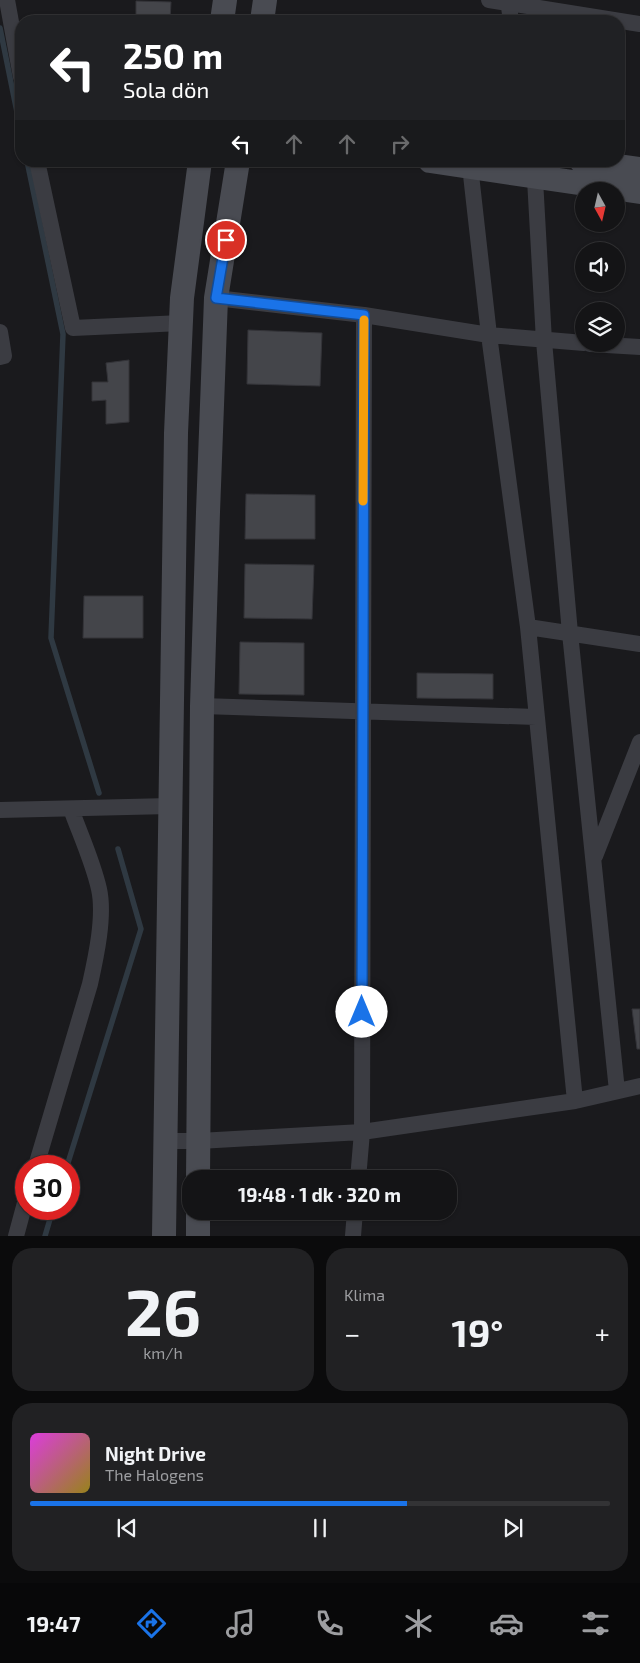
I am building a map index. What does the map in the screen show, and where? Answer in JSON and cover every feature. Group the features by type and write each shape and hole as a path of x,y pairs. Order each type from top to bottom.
{"main road":[{"path":"223,15 225,0"},
{"path":"263,15 265,0"},
{"path":"164,1236 176,442 182,298 199,167"},
{"path":"198,1170 202,706 216,298 237,167"},
{"path":"502,167 534,168 640,192"},
{"path":"620,167 640,170"},
{"path":"198,1220 198,1236"}],"street":[{"path":"7,0 15,44"},
{"path":"489,0 586,15"},
{"path":"508,2 510,15"},
{"path":"625,22 640,24"},
{"path":"38,167 73,328 181,323"},
{"path":"470,167 489,335 528,627 574,1101"},
{"path":"534,168 544,340 570,634 617,1092"},
{"path":"216,298 364,315 489,335 575,342"},
{"path":"359,1170 362,1132 364,315"},
{"path":"0,332 4,356 0,357"},
{"path":"625,346 640,347"},
{"path":"528,627 640,644"},
{"path":"202,706 536,718"},
{"path":"594,858 640,742"},
{"path":"0,810 170,806"},
{"path":"39,1155 90,984 100,928 100,890 72,808"},
{"path":"166,1141 199,1141 362,1132 574,1101 640,1086"},
{"path":"16,1236 20,1220"},
{"path":"354,1236 355,1220"}],"building":[{"path":"136,1 171,2 170,15 136,15"},
{"path":"248,330 322,333 320,386 247,384"},
{"path":"129,360 129,422 106,424 106,400 92,401 92,382 108,382 106,363"},
{"path":"246,494 315,495 315,539 245,539"},
{"path":"245,564 314,565 312,619 244,618"},
{"path":"84,596 143,596 143,638 83,638"},
{"path":"240,642 304,643 304,695 239,694"},
{"path":"417,673 493,674 493,699 417,698"},
{"path":"632,1009 640,1009 640,1049 637,1049"}],"waterway":[{"path":"0,28 15,102"},
{"path":"28,167 63,334 51,638 99,793"},
{"path":"70,1155 141,929 118,849"},
{"path":"45,1236 50,1220"}],"slow traffic":[{"path":"363,501 364,320"}],"route":[{"path":"226,240 216,298 364,315 362,1012"}]}
